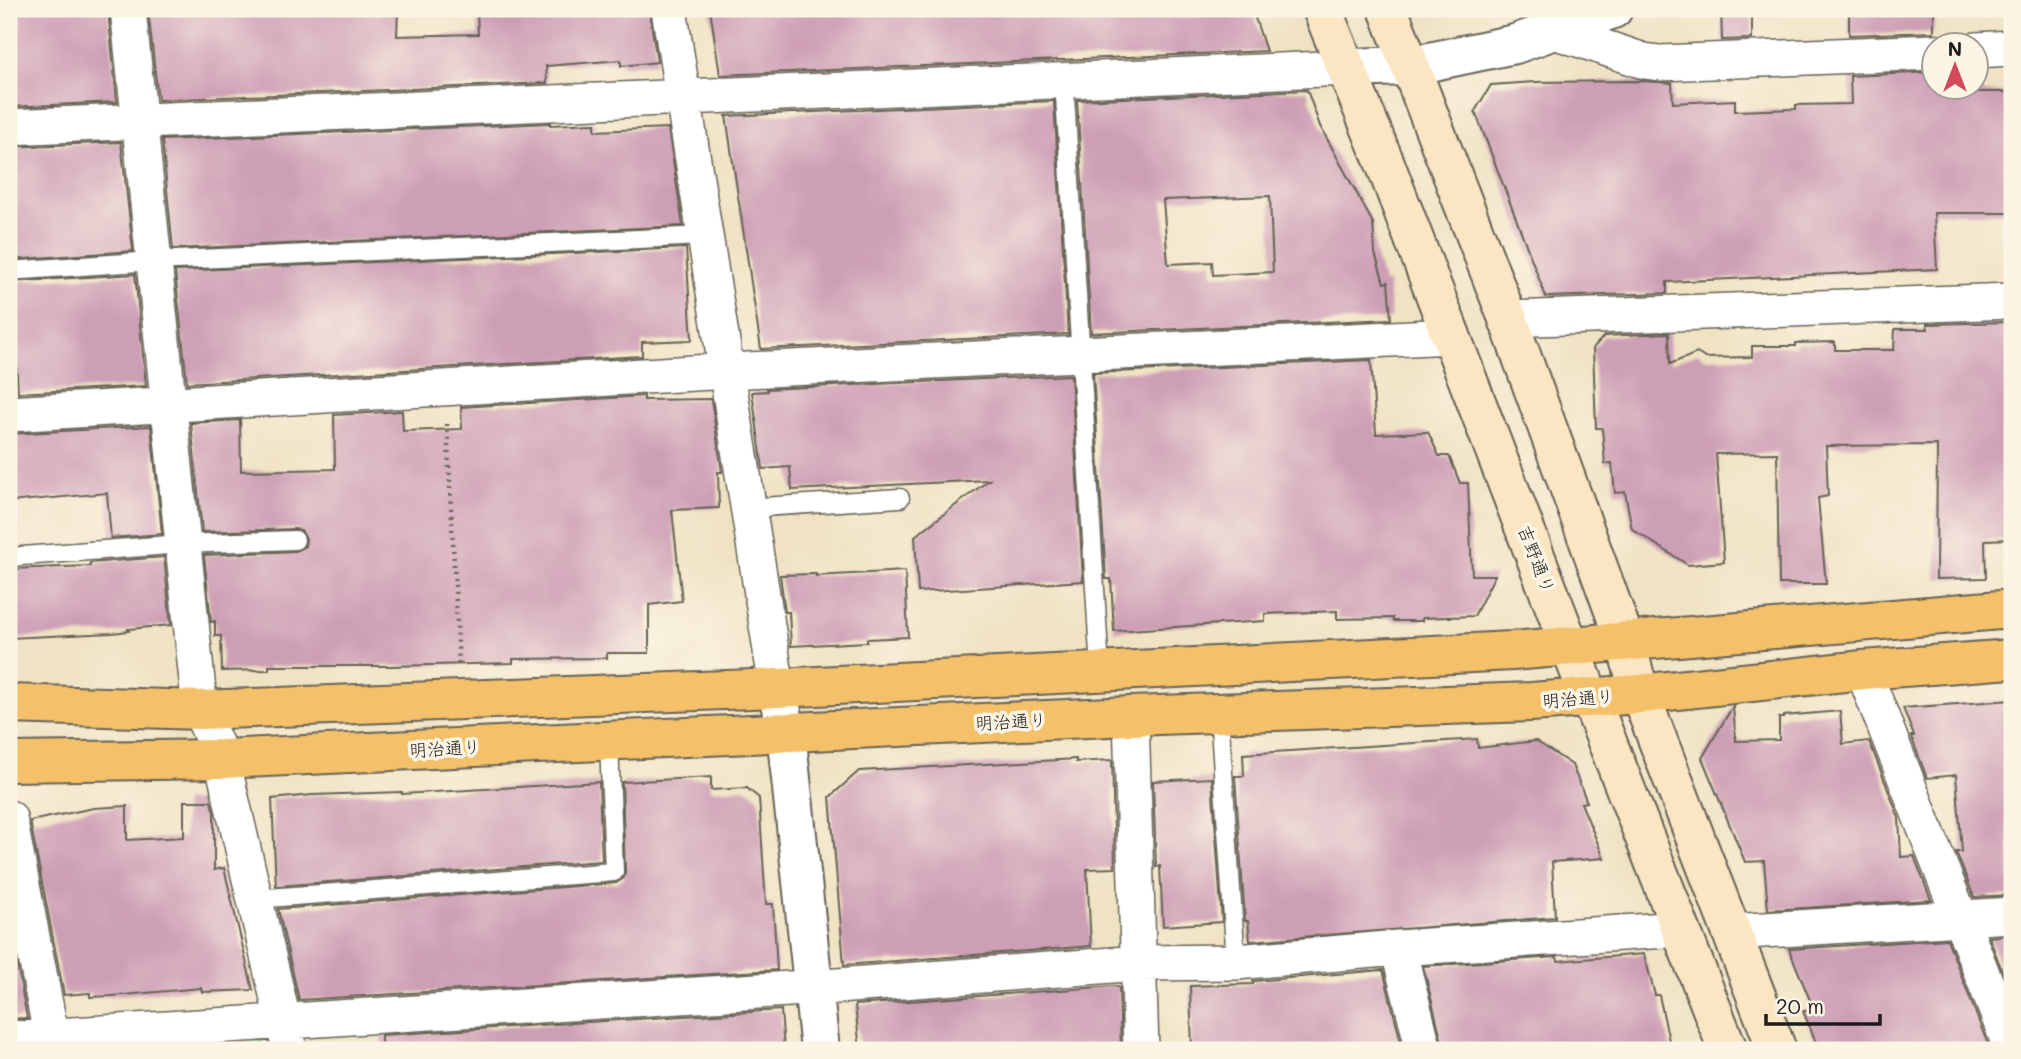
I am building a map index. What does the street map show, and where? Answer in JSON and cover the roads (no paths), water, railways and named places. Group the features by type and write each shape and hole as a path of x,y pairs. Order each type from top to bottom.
{"main road":[{"name":"吉野通り","path":"1322,9 1452,336 1728,1050"},
{"path":"1388,9 1508,319 1625,641 1640,694 1777,1050"},
{"path":"9,704 200,710 778,688 1570,647 2012,609"},
{"name":"明治通り","path":"9,762 222,759 1130,716 1531,702 1640,694 1863,670 2012,659"}],"street":[{"path":"128,9 200,710 222,759 287,1036"},
{"path":"669,9 786,732 820,1050"},
{"path":"9,127 1410,66 1515,44 1613,9"},
{"path":"1554,31 1644,61 1660,63 1920,53"},
{"path":"1990,49 2012,48"},
{"path":"1508,319 2012,302"},
{"path":"9,414 727,371 1452,336"},
{"path":"1863,670 2012,1050"},
{"path":"1130,716 1141,1050"},
{"path":"9,818 53,1043"},
{"path":"1731,932 2012,915"},
{"path":"9,1039 53,1043 287,1036 813,988 1139,963 1237,962 1681,929"},
{"path":"1398,948 1424,1050"}],"lane":[{"path":"1063,80 1100,671"},
{"path":"9,271 154,261 705,236"},
{"path":"748,508 900,498"},
{"path":"9,557 183,544 295,540"},
{"path":"1219,713 1237,962"},
{"path":"254,899 614,872 609,741"}]}
